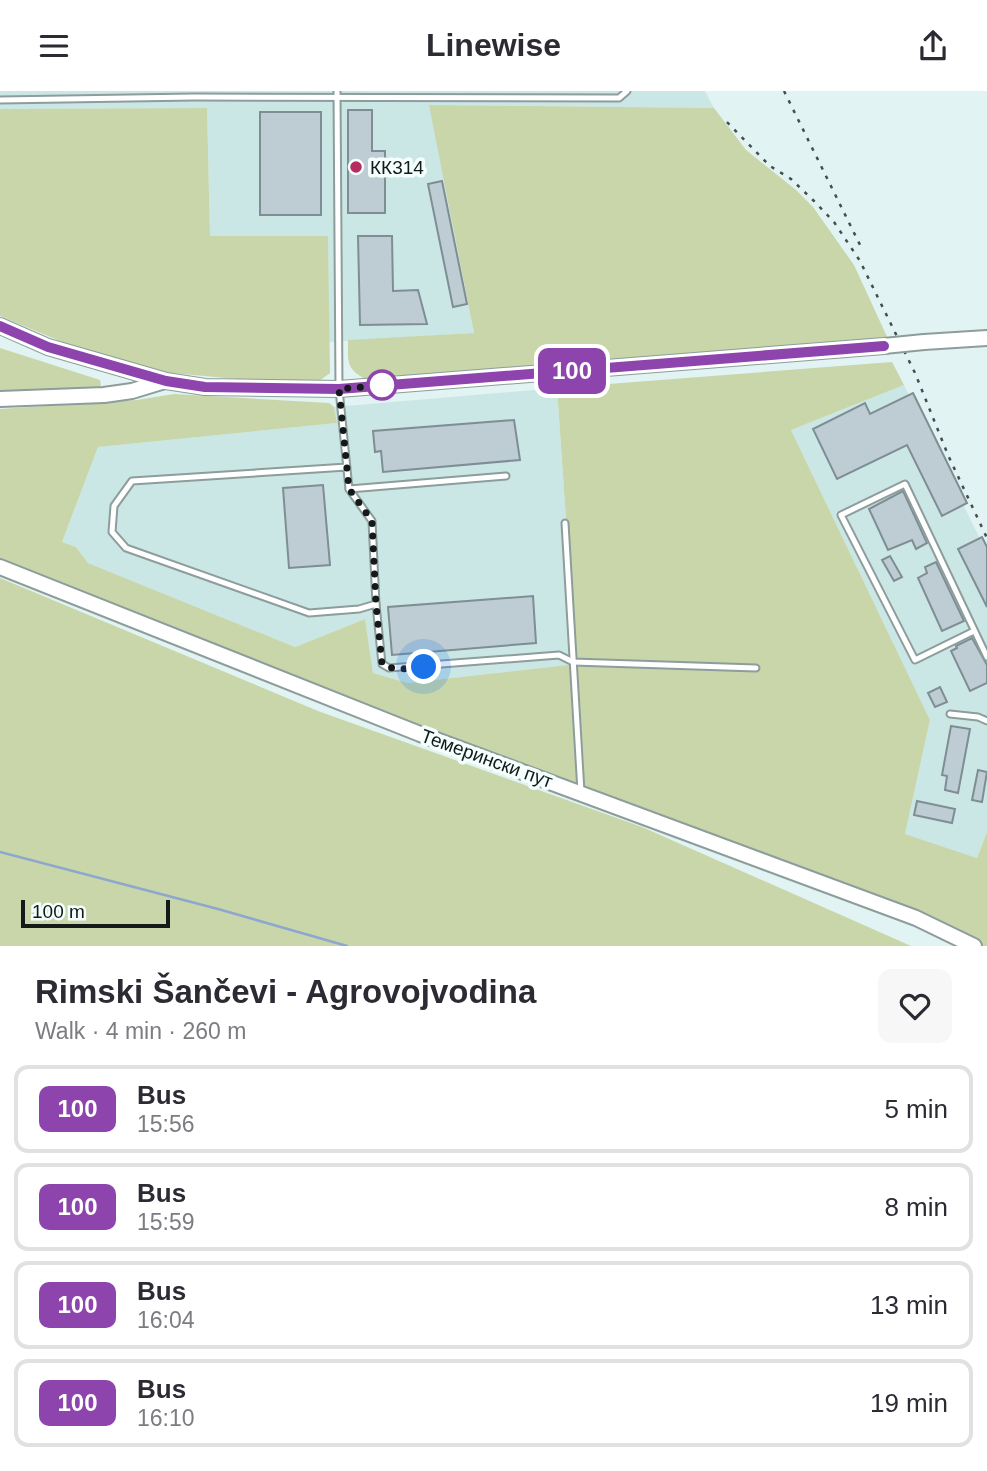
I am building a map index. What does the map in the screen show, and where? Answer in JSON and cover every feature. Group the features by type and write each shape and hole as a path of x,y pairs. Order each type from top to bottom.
{"main road":[{"path":"0,326 48,347 166,381 205,387 339,389 987,338"},
{"path":"0,399 113,394 166,381"},
{"name":"Темерински пут","path":"0,567 325,698 905,914 974,946"}],"lane":[{"path":"0,100 337,94 619,98 626,91"},
{"path":"337,94 339,389 349,489 372,521 382,664 389,668 559,655 573,662 756,668"},
{"path":"347,467 132,481 114,506 113,532 126,548 309,613 359,609 376,604"},
{"path":"349,489 506,476"},
{"path":"974,631 915,660 841,515 905,484 987,657"},
{"path":"565,523 581,792"},
{"path":"950,714 978,717 987,721"}],"shaded area":[{"path":"0,91 705,91 714,108 430,105 474,333 329,342 328,237 210,236 207,108 0,109"},
{"path":"904,385 987,553 987,832 977,858 905,834 930,720 791,430"},
{"path":"557,388 576,664 408,683 373,673 365,619 295,647 88,563 76,547 62,542 98,447 337,423 334,407"}],"green space":[{"path":"429,105 714,108 746,150 813,207 854,265 889,341 367,380 350,365 348,340 474,333"},
{"path":"207,108 210,236 328,236 330,373 319,381 293,384 160,372 96,356 0,316 0,109"},
{"path":"0,348 100,380 101,386 96,391 0,396"},
{"path":"892,362 904,385 791,430 930,720 905,834 977,858 987,832 987,946 970,946 0,567 0,409 137,400 174,394 329,403 334,407 337,423 98,447 62,542 76,547 88,563 295,647 365,619 373,673 408,683 576,664 557,388"},
{"path":"0,578 318,711 642,827 911,946 0,946"}],"building":[{"path":"348,110 372,110 372,151 385,151 385,213 348,213"},
{"path":"260,112 321,112 321,215 260,215"},
{"path":"442,181 467,304 453,307 428,184"},
{"path":"358,236 392,236 393,291 418,290 427,324 360,325"},
{"path":"913,393 967,503 942,516 907,445 837,479 813,429 865,403 870,414"},
{"path":"514,420 520,460 383,472 381,451 375,452 373,431"},
{"path":"323,485 330,565 289,568 283,488"},
{"path":"903,491 927,543 916,549 912,540 888,550 869,509"},
{"path":"982,537 987,547 987,607 958,549"},
{"path":"890,556 902,577 894,581 882,560"},
{"path":"936,562 964,621 942,631 918,578 927,573 925,567"},
{"path":"533,596 536,643 392,655 388,607"},
{"path":"972,638 987,665 987,683 970,691 951,651"},
{"path":"940,687 947,702 935,707 928,693"},
{"path":"951,726 970,729 958,793 945,790 947,776 942,775"},
{"path":"978,770 987,772 982,802 972,800"},
{"path":"917,801 955,809 952,823 914,815"}],"waterway":[{"path":"0,852 347,946"}],"railway":[{"path":"784,91 863,251"},
{"path":"727,122 770,166 791,179 814,201 834,222 860,261 915,373 948,455 987,538"}],"bus line":[{"name":"100","path":"0,326 48,347 166,381 205,387 272,389 339,389 884,346"}],"place":[{"name":"КК314","path":"356,167"}],"route":[{"path":"382,385 390,385 339,389 349,489 372,521 382,664 397,669 424,667"}]}
